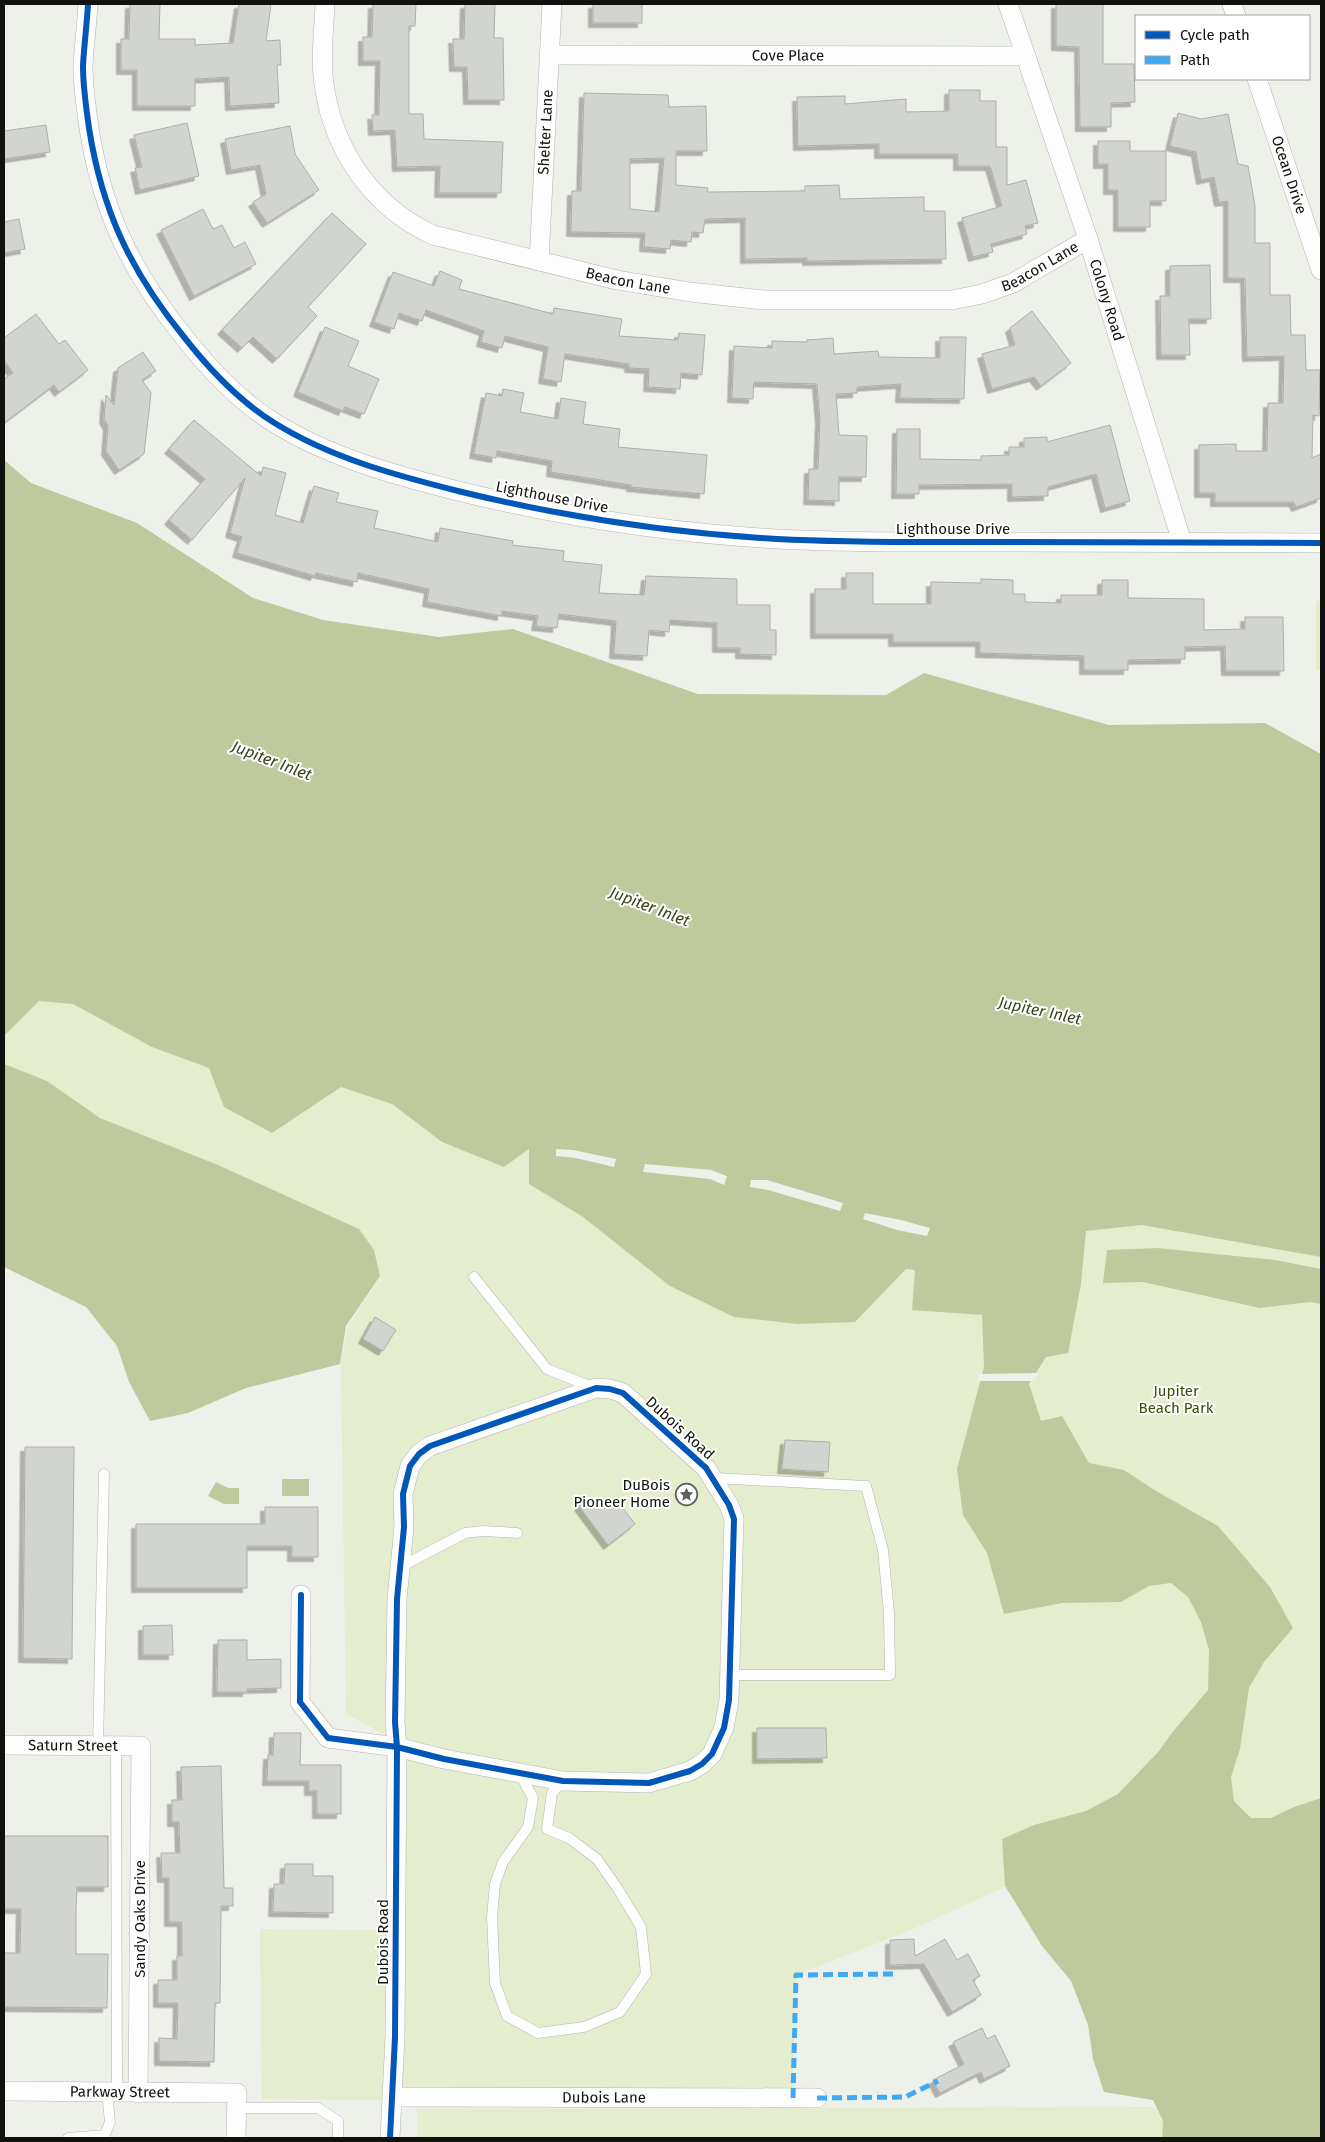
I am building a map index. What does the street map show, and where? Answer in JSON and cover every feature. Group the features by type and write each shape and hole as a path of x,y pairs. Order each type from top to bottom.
{"street":[{"name":"Lighthouse Drive","path":"88,4 84,96 93,150 105,203 133,264 159,306 194,350 224,382 250,406 275,423 315,445 412,480 576,516 664,529 776,539 865,542 1321,543"},
{"name":"Beacon Lane","path":"326,4 324,82 328,111 344,152 360,177 391,210 418,228 463,243 617,280 690,292 764,300 952,300 982,294 1012,284 1088,239"},
{"name":"Shelter Lane","path":"539,261 552,4"},
{"name":"Colony Road","path":"1008,4 1088,239 1182,542"},
{"name":"Cove Place","path":"550,56 1026,56"},
{"name":"Ocean Drive","path":"1257,80 1321,270"},
{"name":"Dubois Road","path":"390,2138 395,2037 396,1598 404,1526 403,1494 405,1480 410,1466 419,1454 430,1446 596,1388 610,1389 623,1393 706,1468 714,1478 729,1505 734,1519 729,1675 724,1728 716,1748 702,1764 690,1771 649,1783 563,1781 520,1774 396,1747"},
{"path":"301,1595 300,1702 328,1738 396,1747"},
{"name":"Saturn Street","path":"4,1744 141,1746"},
{"name":"Sandy Oaks Drive","path":"138,2093 141,1746"},
{"name":"Parkway Street","path":"4,2091 138,2093 237,2100"},
{"name":"Dubois Lane","path":"392,2097 817,2098"},
{"path":"236,2138 237,2100"}],"lane":[{"name":"Dubois Road","path":"474,1277 548,1369 568,1379 596,1388"},
{"path":"68,2138 105,2135 110,2122 112,2092 104,1474"},
{"path":"714,1478 866,1486 883,1550 889,1613 890,1675 729,1675"},
{"path":"400,1567 465,1533 483,1531 517,1533"},
{"path":"520,1774 532,1798 528,1827 503,1862 495,1884 492,1917 496,1983 507,2016 538,2033 584,2027 620,2012 646,1974 641,1927 597,1859 569,1838 547,1828 528,1827"},
{"path":"547,1828 552,1793 563,1781"},
{"path":"237,2100 318,2108 338,2121 338,2138"}],"green space":[{"path":"1316,601 1321,601 1321,670 1316,670"},
{"name":"Jupiter Beach Park","path":"38,999 72,1002 227,1041 529,1147 1086,1231 1142,1225 1321,1257 1321,2138 1166,2099 1015,1882 911,1930 796,1975 793,2105 262,2099 260,1929 391,1930 388,1736 346,1714 341,1363 348,1326 381,1276 362,1232 65,1104 4,1067 4,1033"},
{"path":"1156,2107 1163,2121 1165,2138 417,2138 417,2109"}],"water":[{"name":"Jupiter Inlet","path":"4,460 31,483 137,523 253,598 323,620 439,637 513,629 698,694 886,695 924,673 1109,725 1265,723 1321,754 1321,1257 1142,1225 1086,1231 1081,1284 1068,1353 1046,1357 1029,1384 1041,1421 1062,1416 1089,1463 1124,1470 1156,1491 1218,1526 1270,1587 1293,1628 1264,1662 1249,1688 1240,1749 1231,1777 1234,1801 1251,1818 1271,1818 1294,1807 1321,1798 1321,2138 1162,2138 1163,2121 1153,2100 1104,2092 1093,2059 1088,2025 1071,1981 1042,1946 1005,1886 1002,1839 1034,1825 1086,1811 1118,1794 1159,1751 1208,1690 1209,1650 1201,1622 1188,1597 1171,1583 1149,1586 1121,1602 1062,1603 1004,1614 987,1553 963,1515 957,1469 984,1367 982,1315 912,1310 915,1270 906,1269 855,1322 797,1324 734,1317 670,1286 583,1217 529,1184 529,1149 504,1167 442,1142 392,1104 341,1087 272,1133 224,1107 209,1068 152,1047 73,1004 39,1001 4,1036"},
{"path":"4,1064 47,1081 100,1118 218,1165 359,1229 374,1250 380,1276 346,1326 340,1364 246,1388 188,1413 150,1421 129,1382 117,1346 86,1307 4,1267"},
{"path":"1158,1248 1275,1260 1321,1269 1321,1304 1310,1302 1260,1308 1143,1282 1103,1283 1107,1250"},
{"path":"282,1479 309,1479 309,1496 282,1496"},
{"path":"216,1482 228,1488 239,1488 239,1504 224,1504 208,1496"}],"pier":[{"path":"556,1149 573,1150 616,1159 614,1167 576,1158 556,1156"},
{"path":"645,1164 711,1170 727,1176 724,1185 710,1179 643,1172"},
{"path":"751,1180 767,1180 843,1203 840,1211 768,1190 750,1187"},
{"path":"865,1213 930,1228 927,1236 897,1230 863,1219"},
{"path":"1039,1373 1034,1381 977,1381 979,1374"}],"building":[{"path":"130,4 160,4 159,39 195,39 195,45 233,43 239,4 271,4 266,41 280,40 281,65 277,65 279,103 230,106 229,77 195,79 195,106 137,106 137,70 121,70 121,39 129,39"},
{"path":"373,4 416,4 415,26 409,26 409,114 423,114 424,139 503,142 501,193 439,193 440,166 397,167 395,130 373,131 372,115 379,115 380,61 363,61 363,37 372,37"},
{"path":"465,4 495,4 494,38 503,38 504,100 468,100 467,67 454,67 453,39 464,39"},
{"path":"593,4 642,4 642,23 593,23"},
{"path":"1056,4 1103,4 1103,64 1134,64 1135,102 1111,103 1111,127 1080,127 1079,47 1056,46"},
{"path":"949,90 980,90 980,101 996,101 996,147 1007,147 1007,185 1026,180 1038,223 1025,226 1027,234 991,244 993,252 973,257 962,218 1002,206 990,166 958,166 958,154 879,154 879,144 798,146 797,97 845,96 845,104 906,99 906,112 949,111"},
{"path":"584,93 668,95 669,107 706,106 707,151 676,151 676,185 708,188 707,192 805,191 805,186 839,185 840,199 924,197 924,211 945,211 946,259 807,261 807,258 745,259 745,218 705,219 703,233 692,232 691,242 671,240 670,249 644,247 645,233 571,232 572,191 581,191","holes":["664,158 659,212 630,209 630,159"]},
{"path":"1178,113 1201,119 1228,114 1238,164 1248,166 1255,206 1255,243 1270,243 1270,295 1290,295 1291,335 1305,335 1306,370 1320,370 1319,416 1313,415 1312,458 1321,454 1321,498 1296,507 1294,502 1215,502 1215,493 1199,493 1199,445 1236,444 1236,451 1267,451 1268,403 1283,403 1284,356 1247,357 1245,278 1228,278 1228,201 1219,202 1214,177 1201,180 1196,152 1170,146"},
{"path":"187,123 199,176 140,190 135,168 142,167 134,135"},
{"path":"46,125 50,152 4,159 4,131"},
{"path":"290,126 295,154 319,190 267,223 253,202 266,194 260,165 231,170 225,139"},
{"path":"1098,141 1130,141 1130,151 1166,151 1166,201 1150,201 1150,227 1118,227 1118,190 1108,190 1108,164 1098,164"},
{"path":"203,209 213,229 222,225 234,248 245,242 256,264 194,296 161,230"},
{"path":"332,213 366,244 308,307 317,316 277,359 253,337 242,348 222,330"},
{"path":"19,219 25,249 4,253 4,222"},
{"path":"1210,265 1211,319 1189,319 1190,355 1161,355 1160,296 1170,296 1170,266"},
{"path":"440,271 462,280 459,289 553,314 554,308 622,319 619,336 678,340 679,333 705,335 702,375 681,373 680,389 648,387 649,369 629,368 629,364 565,354 561,382 543,379 548,347 505,336 502,348 481,342 484,331 426,310 422,321 399,313 394,329 374,322 393,272 434,286"},
{"path":"1032,311 1071,363 1041,386 1034,377 992,389 982,354 1015,345 1010,328"},
{"path":"36,314 59,344 65,340 88,370 59,392 54,385 4,423 4,379 13,373 4,360 4,338"},
{"path":"325,327 359,341 348,366 379,379 364,414 345,407 343,411 298,392"},
{"path":"940,337 966,337 964,399 900,398 901,384 857,387 857,393 836,394 839,435 867,436 866,477 839,477 839,501 808,500 809,469 818,469 820,419 817,384 754,382 753,399 732,398 734,346 772,348 772,341 807,342 807,340 833,338 834,354 878,351 879,357 940,358"},
{"path":"143,352 156,371 142,380 151,393 144,454 119,470 106,451 108,426 104,419 106,395 114,405 118,368"},
{"path":"503,389 524,393 520,412 558,419 561,398 586,402 583,424 620,429 618,447 707,455 704,494 631,487 631,485 551,472 552,461 497,451 496,458 474,454 486,393 502,396"},
{"path":"194,420 261,476 263,467 286,473 275,515 303,523 314,486 339,493 336,502 378,511 374,528 438,542 440,528 513,541 512,545 564,551 563,561 602,565 599,593 644,595 646,576 737,579 737,605 770,605 770,630 776,630 776,655 740,654 740,648 717,648 717,623 670,620 669,632 649,630 647,656 614,654 616,621 559,614 557,628 536,626 538,616 502,611 502,616 427,602 429,589 358,573 357,582 316,573 315,576 237,553 242,537 230,533 245,478 192,540 169,520 205,479 169,449"},
{"path":"1110,425 1130,501 1105,508 1096,474 1048,487 1048,496 1012,497 1012,484 919,485 919,494 896,494 897,429 920,429 920,459 981,460 981,456 1009,455 1009,447 1024,447 1024,438 1047,437 1047,442"},
{"path":"846,573 873,573 873,604 931,604 931,582 981,583 981,579 1013,580 1013,594 1025,594 1025,602 1061,603 1061,595 1102,595 1102,580 1128,580 1128,598 1204,599 1204,630 1245,629 1245,617 1283,617 1284,671 1226,671 1225,646 1185,647 1185,659 1128,660 1128,670 1084,670 1084,656 980,653 980,642 893,642 893,634 815,634 815,589 846,589"},
{"path":"375,1317 396,1330 383,1351 363,1339"},
{"path":"785,1440 830,1442 828,1472 782,1469"},
{"path":"25,1447 74,1447 72,1659 23,1658"},
{"path":"591,1497 600,1509 615,1498 635,1524 608,1545 579,1506"},
{"path":"265,1507 318,1507 318,1557 292,1557 292,1546 247,1546 247,1588 136,1588 136,1524 265,1524"},
{"path":"172,1625 173,1655 143,1655 143,1626"},
{"path":"218,1640 247,1640 247,1660 281,1659 281,1688 247,1689 247,1692 217,1692"},
{"path":"757,1728 826,1728 827,1758 757,1759"},
{"path":"274,1733 301,1733 300,1765 341,1765 341,1814 317,1814 317,1791 309,1791 309,1781 267,1781 268,1755 273,1755"},
{"path":"221,1766 224,1888 233,1888 233,1906 221,1906 220,2003 215,2003 214,2062 159,2061 159,2038 177,2039 178,2003 158,2003 158,1980 177,1980 177,1956 182,1956 182,1922 169,1922 169,1878 162,1878 161,1853 180,1853 179,1822 172,1822 172,1800 182,1800 181,1767"},
{"path":"4,1836 108,1836 108,1887 77,1887 76,1909 76,1954 108,1954 107,2008 4,2007 4,1953 20,1953 21,1909 4,1909"},
{"path":"285,1864 313,1864 313,1876 333,1876 333,1913 273,1912 274,1884 284,1884"},
{"path":"914,1939 915,1956 945,1939 957,1960 968,1954 980,1976 973,1980 981,1995 952,2012 924,1964 890,1965 890,1940"},
{"path":"982,2028 987,2039 995,2035 1010,2066 984,2079 981,2072 940,2093 933,2080 964,2064 953,2042"}],"marked path":[{"path":"793,2098 796,1975 893,1974"},
{"path":"817,2098 905,2097 938,2081"}],"cycle path":[{"path":"88,4 83,66 89,128 102,187 121,239 134,264 165,313 225,383 248,404 273,422 318,446 389,472 501,501 618,523 698,533 777,539 861,542 1321,543"},
{"path":"301,1595 300,1702 328,1738 397,1747 444,1759 563,1781 649,1783 690,1771 702,1764 712,1754 724,1728 729,1700 734,1519 729,1505 706,1468 623,1393 610,1389 596,1388 430,1446 419,1454 410,1466 403,1494 404,1527 397,1599 395,1722 397,1747 395,2037 390,2138"}],"place":[{"name":"DuBois Pioneer Home","path":"686,1494"}]}
